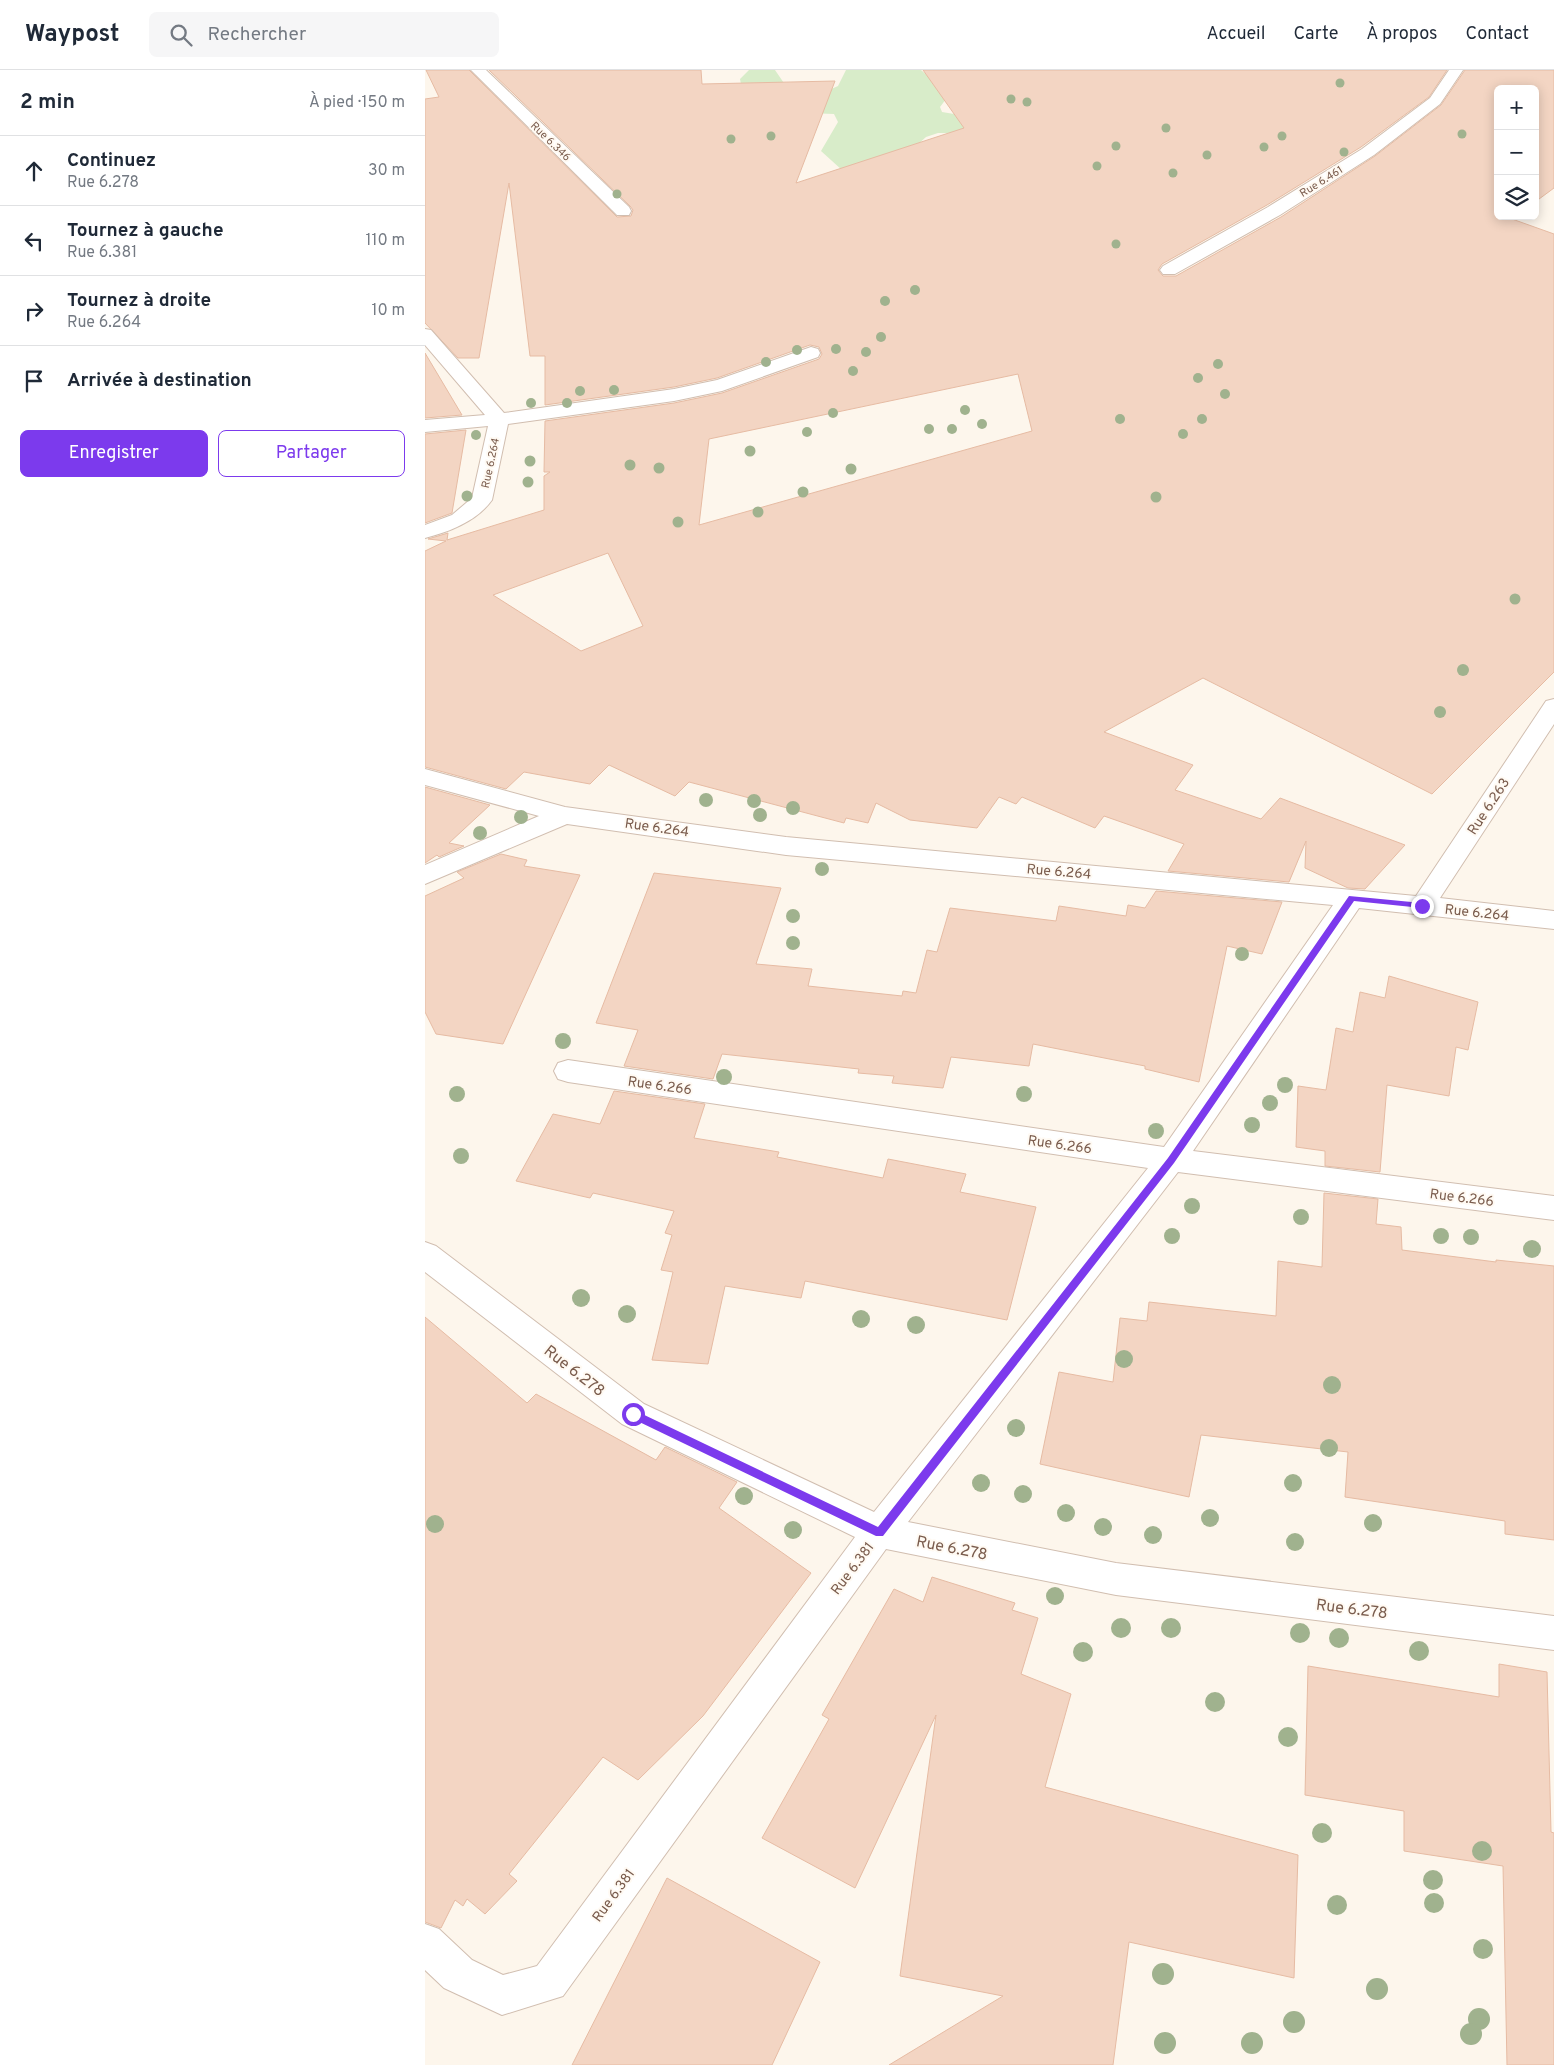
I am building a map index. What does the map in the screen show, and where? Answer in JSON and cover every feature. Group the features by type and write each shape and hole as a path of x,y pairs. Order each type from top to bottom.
{"street":[{"name":"Rue 6.346","path":"478,70 623,211"},
{"name":"Rue 6.461","path":"1169,270 1274,211 1368,152 1435,101 1456,70"},
{"path":"425,334 499,419"},
{"path":"425,426 499,419 675,395 722,385 811,353"},
{"name":"Rue 6.264","path":"425,532 459,518 482,500 499,419"},
{"name":"Rue 6.263","path":"1422,906 1554,706"},
{"name":"Rue 6.264","path":"425,778 565,815 786,846 1352,898 1554,920"},
{"path":"425,875 565,815"},
{"name":"Rue 6.381","path":"425,1943 458,1974 502,1995 549,1982 857,1559 1171,1160 1352,898"},
{"name":"Rue 6.266","path":"568,1072 1171,1160 1554,1208"},
{"name":"Rue 6.278","path":"425,1254 633,1414 880,1532 1116,1579 1554,1633"}],"green space":[{"path":"749,70 775,70 788,89 827,91 838,86 846,70 921,70 949,95 940,107 942,112 966,116 979,125 963,133 938,133 926,137 915,147 853,180 821,151 838,122 834,114 746,111 740,79"}],"building":[{"path":"426,70 469,70 617,217 631,216 633,210 489,70 701,70 702,84 835,81 796,183 964,128 923,70 1447,70 1429,97 1361,147 1267,205 1162,264 1158,270 1163,276 1176,276 1281,217 1375,156 1441,105 1465,70 1554,70 1554,188 1539,199 1539,85 1494,85 1494,220 1515,220 1554,234 1554,672 1432,794 1203,678 1104,732 1193,765 1175,790 1261,819 1280,798 1405,845 1365,889 1348,888 1305,868 1306,841 1289,882 1168,871 1184,844 1104,816 1095,828 1022,797 1016,804 999,797 977,828 910,820 876,803 868,823 846,818 844,823 689,782 675,796 609,765 590,784 524,772 506,789 425,767 425,551 446,541 428,539 448,533 447,540 544,510 544,476 550,472 544,472 545,421 674,403 722,393 819,359 822,354 819,347 810,345 717,378 674,387 545,405 545,356 530,356 509,183 479,358 458,358 425,323 425,99 439,97","holes":["1018,374 1032,431 699,525 709,439","608,553 643,626 581,651 493,595"]},
{"path":"425,353 462,415 425,418"},
{"path":"466,430 452,513 425,523 425,434"},
{"path":"425,787 490,805 449,843 464,846 439,857 437,855 425,863"},
{"path":"501,854 527,860 524,866 580,875 503,1044 436,1034 425,1012 425,896 464,878 457,872"},
{"path":"654,873 781,888 756,964 812,969 808,986 902,996 903,991 916,993 927,950 937,952 950,908 1056,921 1059,906 1126,916 1128,905 1145,908 1156,891 1282,902 1262,954 1227,946 1199,1082 1145,1069 1145,1066 1033,1044 1029,1066 951,1057 943,1088 892,1083 894,1076 858,1073 859,1069 722,1054 713,1079 624,1066 638,1030 596,1023"},
{"path":"1389,976 1478,1002 1468,1050 1456,1047 1449,1096 1387,1085 1380,1172 1325,1166 1325,1151 1296,1147 1298,1086 1326,1090 1336,1028 1353,1032 1360,992 1385,998"},
{"path":"614,1091 705,1104 694,1138 779,1152 777,1157 883,1178 888,1159 966,1174 960,1192 1036,1207 1007,1320 805,1281 801,1298 725,1286 708,1364 652,1360 673,1272 661,1270 672,1235 665,1233 674,1211 593,1193 590,1198 516,1181 553,1114 600,1124"},
{"path":"1324,1193 1378,1199 1376,1224 1401,1227 1402,1250 1496,1262 1496,1260 1554,1266 1554,1540 1505,1534 1505,1521 1345,1497 1348,1452 1201,1435 1189,1497 1040,1464 1059,1372 1113,1382 1120,1318 1147,1321 1149,1302 1276,1316 1278,1261 1322,1267"},
{"path":"425,1317 527,1403 536,1394 656,1460 665,1447 737,1482 719,1508 811,1573 703,1716 638,1780 603,1757 509,1874 517,1881 485,1914 467,1899 463,1906 455,1900 441,1928 425,1922"},
{"path":"932,1577 1015,1603 1012,1610 1038,1618 1021,1674 1071,1694 1045,1787 1298,1855 1294,1978 1129,1942 1113,2065 889,2065 1003,1996 900,1976 936,1715 855,1888 762,1838 829,1719 822,1715 894,1589 923,1602"},
{"path":"1499,1664 1547,1672 1551,1832 1554,1833 1554,2065 1507,2065 1503,1866 1404,1851 1404,1811 1305,1795 1308,1666 1499,1697"},
{"path":"667,1878 820,1962 772,2065 572,2065"}],"route":[{"path":"633,1414 880,1532 1171,1160 1352,898 1422,906"}]}
